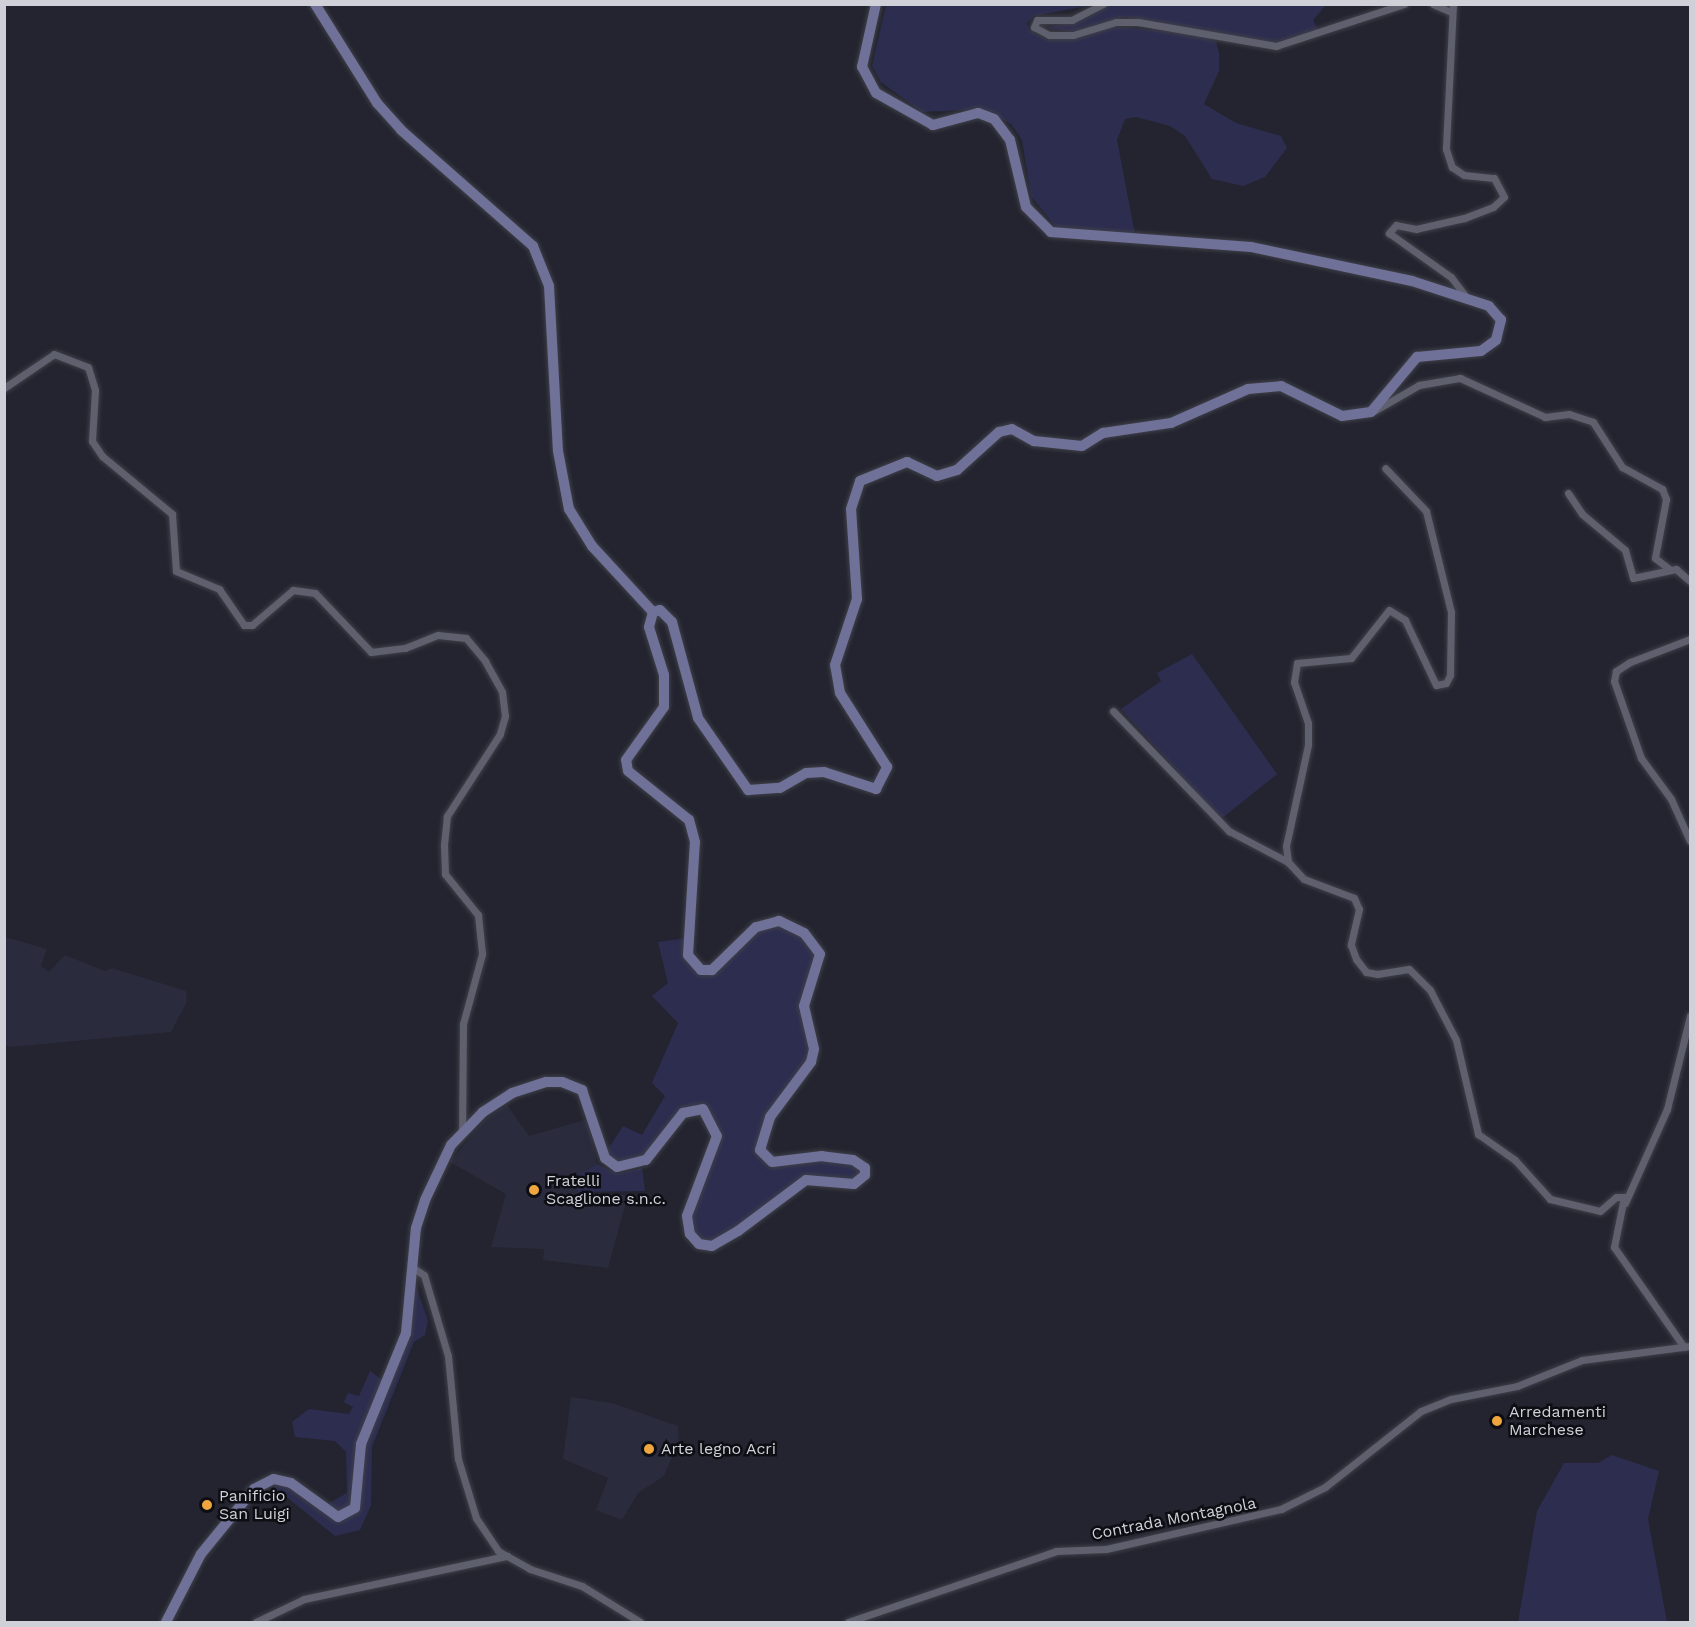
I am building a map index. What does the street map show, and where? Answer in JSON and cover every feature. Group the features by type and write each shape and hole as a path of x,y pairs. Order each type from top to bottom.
{"main road":[{"path":"315,4 370,93 401,130 533,246 549,286 558,451 569,509 592,546 653,612"},
{"path":"653,612 660,610 672,622 698,718 748,790 780,788 806,773 824,772 876,789 887,767 840,693 835,665 857,599 850,509 860,482 907,462 938,476 957,470 999,432 1011,429 1034,441 1082,447 1103,433 1171,423 1248,389 1281,386 1342,416 1371,412 1417,357 1481,351 1496,340 1501,320 1489,306 1466,297 1251,247 1051,232 1026,207 1010,140 994,119 978,113 933,125 876,93 862,67 876,4"},
{"path":"166,1623 201,1554 254,1489 274,1479 291,1483 338,1517 356,1508 361,1444 406,1333 412,1267 421,1211 439,1165 462,1132 512,1093 562,1082 582,1090 604,1158 627,1167 646,1160 683,1113 703,1108 717,1136 687,1216 690,1234 712,1246 806,1180 854,1184 865,1175 865,1168 853,1160 822,1156 772,1162 760,1150 770,1117 811,1062 814,1049 804,1006 820,954 804,933 779,921 756,927 712,970 701,970 688,955 695,842 689,820 628,771 626,759 664,707 664,675 650,627 653,612"}],"street":[{"path":"1103,4 1072,20 1037,20 1034,27 1049,35 1073,35 1116,21 1138,22 1276,46 1404,4"},
{"path":"1433,4 1452,8 1446,149 1452,167 1464,175 1494,178 1504,196 1493,207 1464,218 1416,229 1396,225 1389,233 1451,277 1466,297"},
{"path":"4,388 54,354 88,367 95,390 92,441 102,456 172,514 176,571 219,589 244,625 252,625 293,590 315,593 371,652 405,648 438,635 466,638 485,661 502,692 505,716 500,734 447,816 444,845 445,874 478,915 482,954 463,1024 462,1132"},
{"path":"1371,412 1419,385 1460,378 1545,417 1569,414 1593,422 1622,467 1662,489 1666,499 1655,558 1690,581"},
{"path":"1288,862 1286,846 1308,745 1308,723 1294,681 1297,663 1352,658 1389,610 1405,620 1436,685 1446,683 1450,675 1451,612 1425,511 1385,468"},
{"path":"1568,493 1582,514 1625,550 1633,578 1669,569"},
{"path":"1690,639 1630,662 1616,670 1614,681 1641,758 1671,799 1690,841"},
{"path":"1113,711 1211,815 1288,862 1304,879 1354,898 1359,909 1351,945 1366,972 1400,967 1430,990 1456,1040 1478,1134 1515,1160 1550,1199 1600,1211 1616,1197 1625,1203"},
{"path":"1687,1346 1619,1259 1615,1232 1625,1203 1667,1109 1690,1016"},
{"path":"412,1267 424,1275 452,1372 464,1489 476,1518 507,1556 582,1586 640,1623"},
{"name":"Contrada Montagnola","path":"848,1623 1056,1551 1106,1549 1281,1509 1325,1487 1421,1411 1517,1386 1582,1360 1687,1346"},
{"path":"256,1623 304,1599 507,1556"}],"shaded area":[{"path":"886,5 1092,5 1034,16 1027,23 1029,30 1048,40 1116,27 1198,34 1216,42 1219,53 1219,71 1204,104 1236,123 1281,136 1287,148 1265,177 1243,186 1212,179 1185,136 1170,126 1136,117 1125,119 1117,140 1135,234 1056,227 1031,196 1022,140 1011,124 984,109 922,112 881,82 872,66"},
{"path":"1110,5 1326,5 1313,20 1319,31 1273,43 1125,17 1073,32 1046,28 1085,19"},
{"path":"1192,654 1277,774 1221,819 1121,709 1161,681 1157,673"},
{"path":"791,925 820,954 807,993 814,1049 770,1117 764,1157 860,1163 861,1181 806,1180 712,1246 699,1244 687,1216 713,1156 714,1121 693,1108 658,1146 628,1167 604,1155 623,1126 642,1135 665,1096 652,1083 678,1023 652,996 668,983 658,942 687,938 693,964 712,970 756,927"},
{"path":"5,937 47,949 41,966 49,972 65,955 105,971 112,968 186,991 187,1002 171,1032 11,1047 5,1045"},
{"path":"507,1105 529,1136 588,1119 597,1164 572,1178 578,1192 628,1195 608,1268 543,1260 544,1249 491,1247 506,1194 450,1162 485,1119"},
{"path":"597,1164 618,1174 642,1168 645,1191 578,1192 572,1178"},
{"path":"415,1284 428,1320 425,1335 414,1342 372,1447 371,1505 360,1530 335,1536 288,1498 274,1496 274,1479 322,1507 347,1493 346,1452 335,1441 295,1437 292,1422 309,1409 349,1414 353,1407 344,1402 348,1393 359,1396 370,1371 384,1381 400,1356"},
{"path":"571,1397 612,1403 678,1426 679,1441 664,1476 638,1493 622,1520 596,1510 608,1478 563,1459"},
{"path":"1612,1455 1659,1471 1648,1519 1667,1622 1518,1622 1537,1511 1564,1463 1598,1463"}],"place":[{"name":"Fratelli Scaglione s.n.c.","path":"534,1190"},
{"name":"Arredamenti Marchese","path":"1497,1421"},
{"name":"Arte legno Acri","path":"649,1449"},
{"name":"Panificio San Luigi","path":"207,1505"}]}
